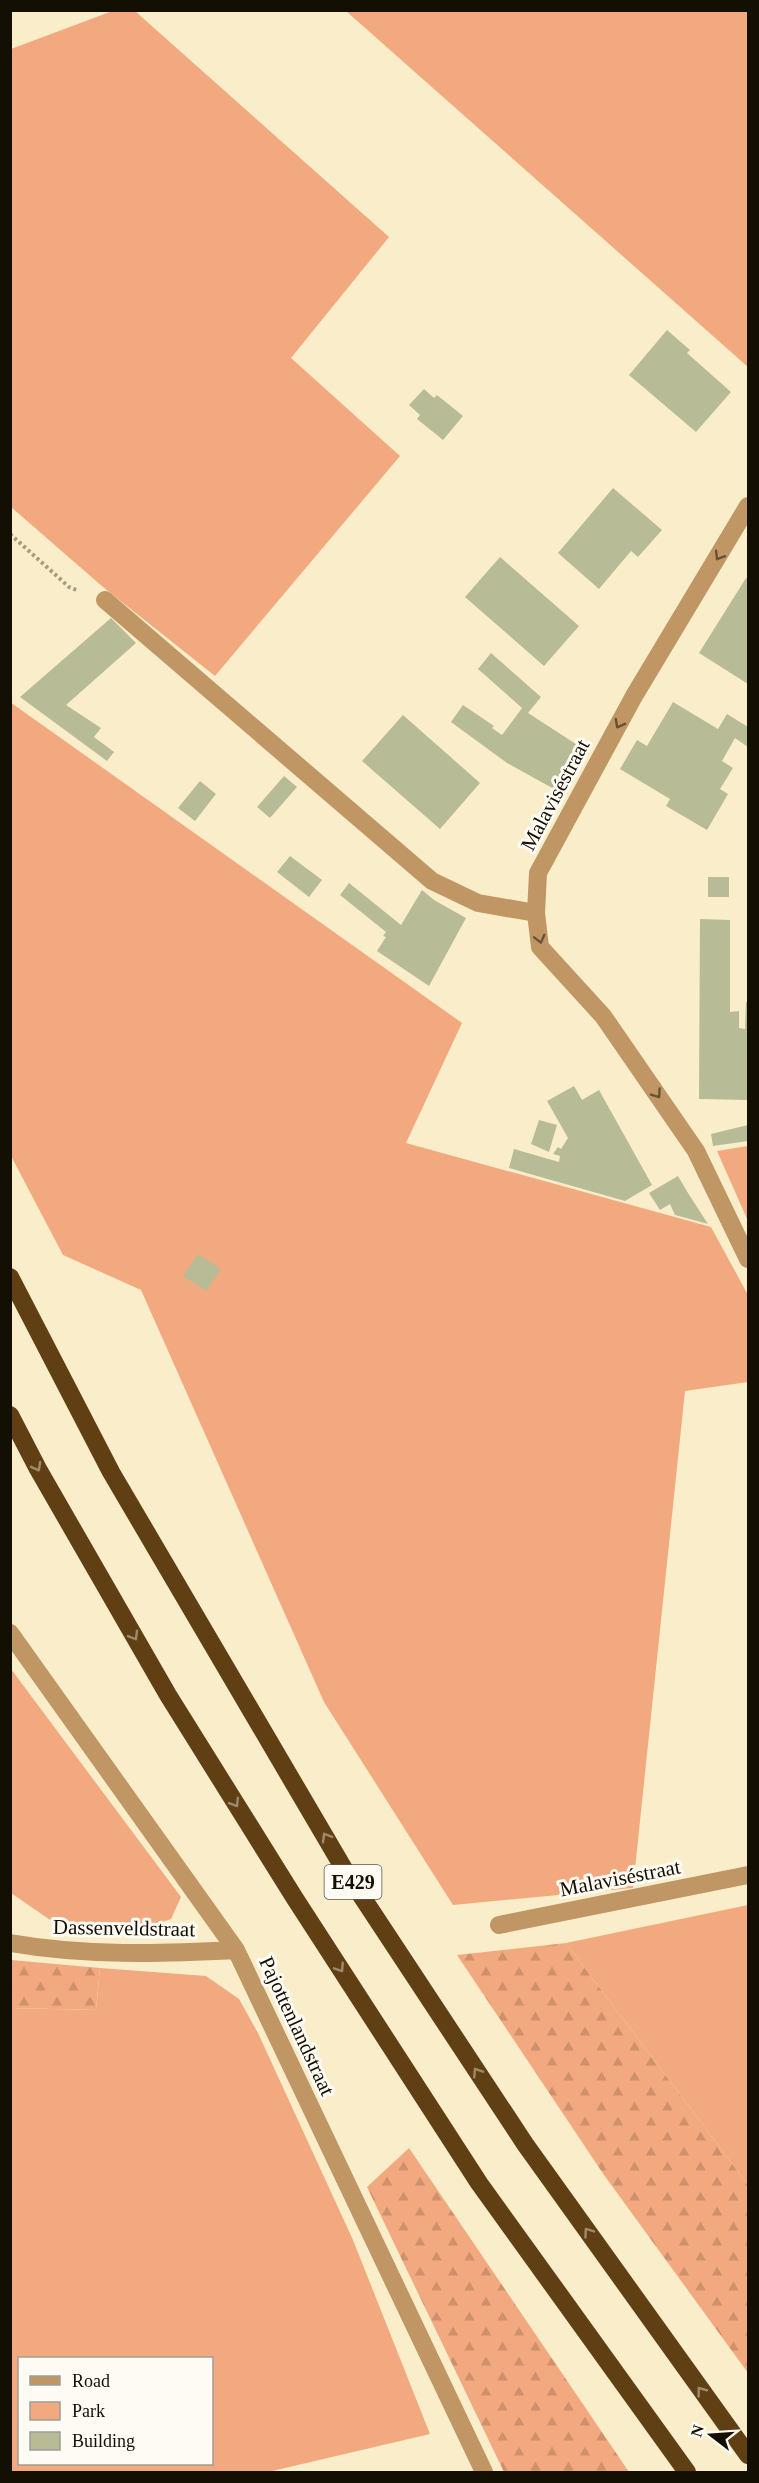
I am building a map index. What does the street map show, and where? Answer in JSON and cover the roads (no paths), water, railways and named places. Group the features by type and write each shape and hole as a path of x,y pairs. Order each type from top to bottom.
{"highway":[{"name":"E429","path":"10,1277 111,1472 347,1874 525,2144 748,2455"},
{"name":"E429","path":"10,1415 38,1469 162,1685 294,1897 479,2183 687,2472"}],"street":[{"name":"Malaviséstraat","path":"748,506 634,696 538,873 536,913 540,946 603,1016 696,1151 748,1259"},
{"path":"105,600 432,881 478,903 536,913"},
{"name":"Pajottenlandstraat","path":"10,1633 236,1950 484,2472"},
{"name":"Malaviséstraat","path":"500,1925 748,1875"},
{"name":"Dassenveldstraat","path":"10,1943 56,1951 147,1954 236,1950"}]}
